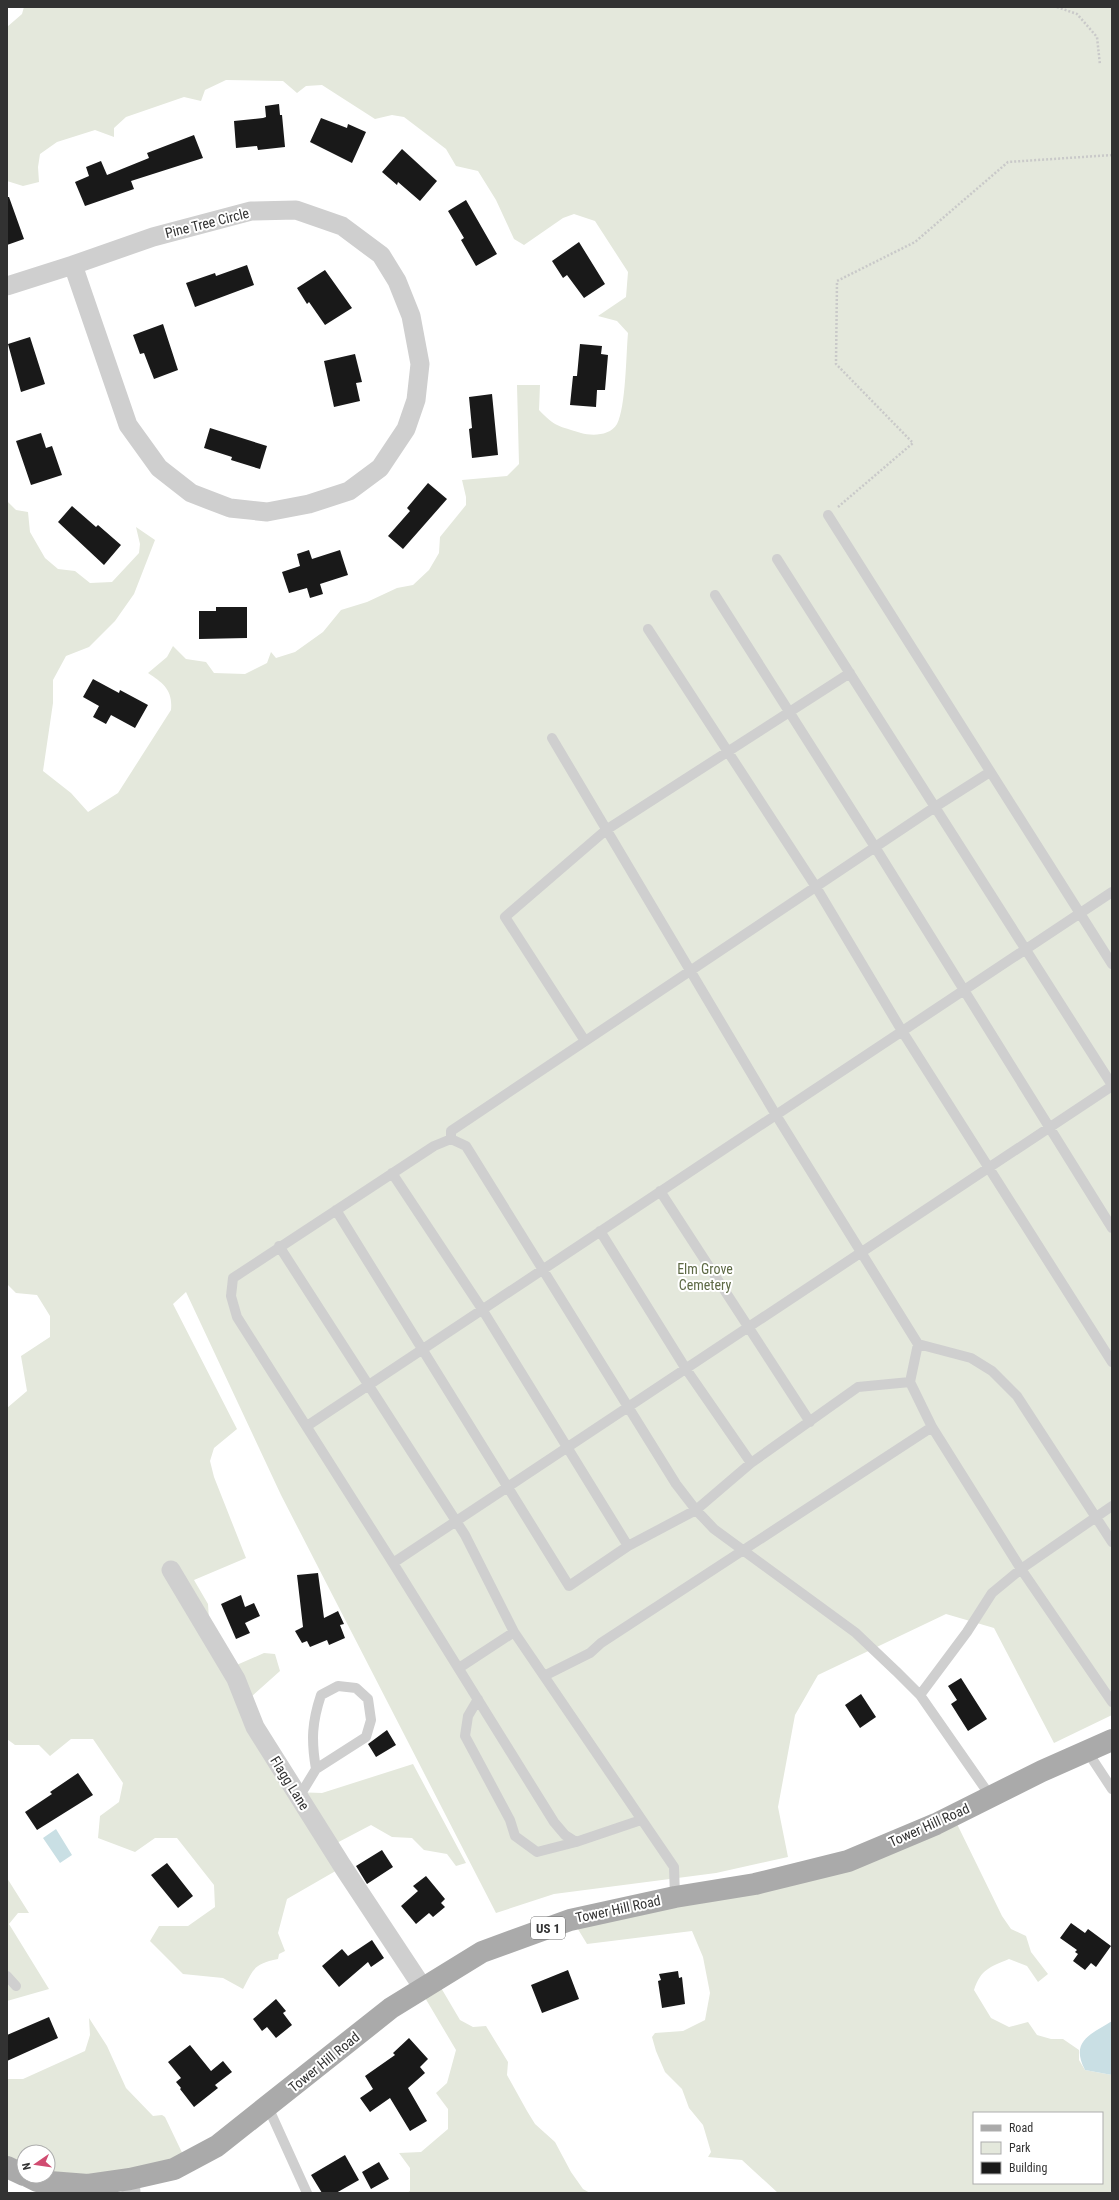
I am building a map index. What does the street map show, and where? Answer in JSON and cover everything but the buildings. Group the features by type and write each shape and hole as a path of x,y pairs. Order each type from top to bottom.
{"main road":[{"name":"Tower Hill Road","path":"56,2182 88,2185 130,2186 180,2166 217,2146 391,2008 482,1952 570,1920 675,1897 755,1884 848,1861 936,1824 1042,1771 1112,1740"}],"street":[{"name":"Pine Tree Circle","path":"7,286 153,237 251,211 296,210 342,226 381,255 397,281 411,316 420,364 416,400 406,429 380,468 349,492 309,504 267,512 230,508 191,494 159,468 128,424 73,265"},
{"name":"Flagg Lane","path":"171,1570 236,1679 255,1727 423,1988"}],"lane":[{"path":"828,515 1112,964"},
{"path":"393,1563 1112,1085 777,559"},
{"path":"715,596 788,713 875,847 1112,1228"},
{"path":"648,629 816,887 902,1031 1112,1362"},
{"path":"585,1041 504,917 606,830 850,673"},
{"path":"552,738 689,972 918,1344 971,1358 992,1371 1017,1396 1112,1542"},
{"path":"451,1139 451,1132 935,806 990,772"},
{"path":"307,1426 1112,892"},
{"path":"576,1842 565,1835 554,1822 307,1426 236,1317 231,1296 233,1278 279,1246 434,1146 451,1139 466,1146 676,1484 696,1510 714,1529 856,1633 920,1695 991,1796"},
{"path":"392,1173 482,1309 566,1448 628,1546"},
{"path":"660,1191 810,1422"},
{"path":"336,1210 421,1350 569,1586 628,1546 696,1510 751,1462 858,1387 910,1382"},
{"path":"600,1231 686,1369 751,1462"},
{"path":"279,1246 456,1522 514,1632 641,1820 674,1866 675,1897"},
{"path":"918,1344 910,1382 932,1427 1021,1569 1111,1698"},
{"path":"544,1676 590,1653 601,1643 745,1551 932,1427"},
{"path":"920,1695 967,1632 992,1593 1021,1569 1112,1506"},
{"path":"459,1668 514,1632"},
{"path":"299,1797 316,1769 366,1737 371,1720 368,1699 356,1688 338,1686 322,1695 313,1720 313,1753 316,1769"},
{"path":"478,1699 468,1716 465,1736 510,1820 515,1836 537,1852 576,1842 641,1820"},
{"path":"1087,1751 1112,1789"},
{"path":"7,1976 16,1986"},
{"path":"268,2107 307,2193"}],"path":[{"path":"1057,7 1077,14 1097,37 1100,65"},
{"path":"828,515 913,443 836,364 837,281 915,242 1008,162 1112,155"}],"green space":[{"name":"Elm Grove Cemetery","path":"24,7 1112,7 1112,1715 1054,1743 994,1628 946,1614 818,1675 795,1715 778,1807 788,1857 716,1873 554,1894 496,1913 281,1495 186,1292 173,1304 237,1429 214,1448 210,1461 214,1477 246,1558 194,1580 208,1604 210,1636 232,1667 264,1653 275,1654 280,1671 243,1704 293,1792 322,1793 413,1764 466,1863 456,1866 447,1854 424,1850 412,1838 392,1837 371,1825 331,1846 339,1869 287,1899 278,1933 285,1951 279,1954 278,1959 259,1965 250,1976 243,1989 223,1978 183,1974 150,1941 159,1926 188,1926 215,1907 214,1885 177,1838 155,1838 135,1852 98,1838 100,1816 119,1802 123,1783 93,1739 71,1739 50,1756 39,1745 15,1745 7,1739 7,1408 27,1391 21,1356 50,1337 50,1316 37,1295 16,1293 7,1284 7,501 16,510 28,512 30,532 45,558 58,569 75,571 90,583 112,582 139,553 140,544 136,527 155,540 134,594 115,621 89,647 66,656 53,680 53,703 43,771 71,793 88,812 118,793 171,710 169,692 158,680 148,673 167,657 173,646 186,659 206,662 214,673 245,674 267,663 271,652 276,658 295,652 323,632 341,610 367,602 397,588 413,585 429,570 439,553 440,537 466,505 466,497 462,480 507,476 519,464 517,385 540,385 539,410 549,420 567,429 590,435 605,433 614,428 620,416 622,406 628,333 617,321 598,316 626,297 628,272 595,221 574,214 563,218 524,245 514,239 496,200 478,171 456,166 446,149 404,117 392,115 375,119 322,85 306,86 297,93 283,81 226,80 205,90 201,101 184,97 126,117 114,128 114,137 95,130 57,142 40,154 38,167 39,182 23,186 7,181 7,27 22,14"},
{"path":"957,1824 1002,1916 1011,1929 1026,1936 1031,1952 1048,1974 1038,1982 1027,1966 1009,1959 996,1964 983,1973 974,1990 991,2018 1009,2027 1028,2022 1037,2035 1051,2039 1063,2039 1079,2050 1079,2060 1085,2070 1112,2075 1112,2193 778,2193 742,2160 708,2157 711,2152 703,2125 689,2108 682,2089 665,2072 656,2051 652,2037 655,2033 683,2031 705,2020 710,1993 703,1957 692,1931 587,1944 573,1921"},
{"path":"7,1878 29,1913 18,1913 9,1924 49,1989 7,2001"},
{"path":"437,1981 460,2020 473,2027 486,2026 508,2062 507,2075 535,2124 555,2142 571,2172 583,2189 590,2193 407,2193 410,2191 410,2168 399,2153 421,2152 448,2129 448,2109 436,2093 447,2083 456,2050 421,1991"},
{"path":"89,2018 107,2046 126,2088 153,2116 162,2115 165,2117 187,2163 126,2179 82,2187 55,2184 56,2144 16,2144 16,2173 7,2169 7,2079 23,2079 85,2051 90,2035"}],"shaded area":[{"path":"56,1829 72,1855 60,1863 43,1838"},
{"path":"1112,2021 1112,2075 1085,2070 1081,2060 1081,2045 1096,2030"}]}
